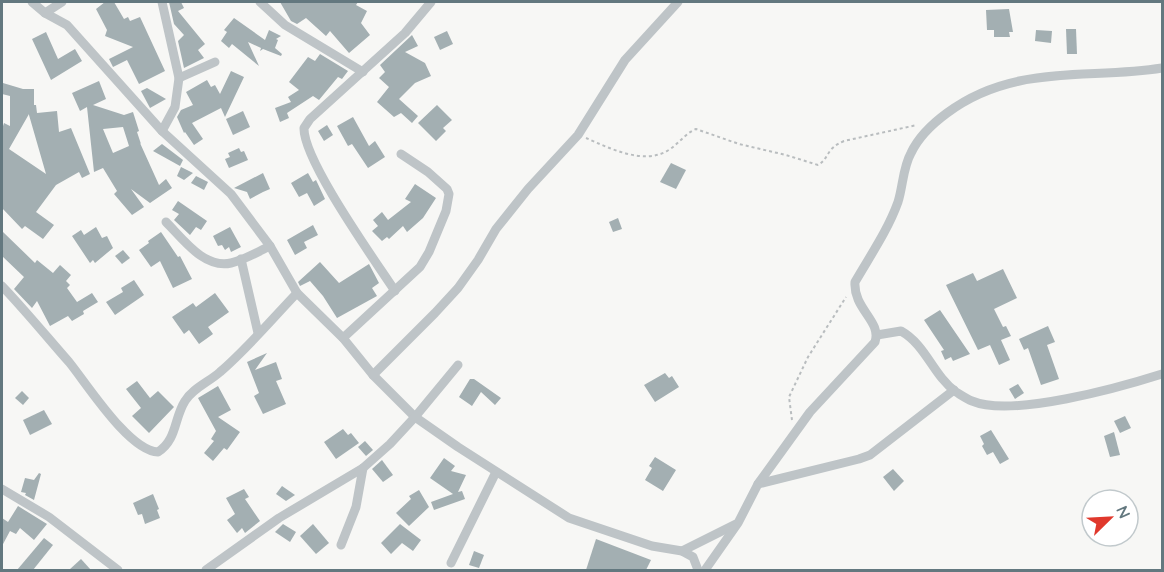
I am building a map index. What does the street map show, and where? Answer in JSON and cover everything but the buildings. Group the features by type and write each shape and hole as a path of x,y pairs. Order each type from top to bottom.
{"street":[{"path":"32,2 67,26 162,131 231,194 270,246 297,293 343,338 373,375 415,417 569,518 652,546 682,551 693,557 698,570"},
{"path":"45,13 62,2"},
{"path":"162,2 179,78 175,107 162,131"},
{"path":"260,2 285,25 363,72"},
{"path":"395,291 320,174 309,151 304,128 310,119 405,33 431,2"},
{"path":"373,375 458,288 496,229 528,189 578,135 625,60 678,2"},
{"path":"179,78 215,62"},
{"path":"705,570 738,523 758,484 810,412 874,342 877,335 875,327 858,304 854,292 855,282 898,202 910,154 924,133 961,103 982,92 1014,82 1052,75 1162,68"},
{"path":"343,338 420,267 429,252 446,211 449,194 441,183 401,154"},
{"path":"166,222 206,260 222,264 241,260 270,246"},
{"path":"241,260 258,333"},
{"path":"2,286 70,364 106,411 124,430 151,452 158,452 168,443 184,402 191,394 220,373 297,293"},
{"path":"877,335 901,331 918,344 954,390 972,401 1005,406 1097,392 1162,374"},
{"path":"206,570 270,524 363,468 415,417 458,365"},
{"path":"758,484 859,459 870,454 954,390"},
{"path":"341,545 354,513 363,468"},
{"path":"451,563 496,472"},
{"path":"2,489 49,516 118,570"},
{"path":"682,551 738,523"}],"path":[{"path":"578,135 619,151 637,156 653,156 664,153 696,129 739,144 818,165 828,151 844,141 919,125"},
{"path":"794,434 789,397 808,357 855,282"}]}
